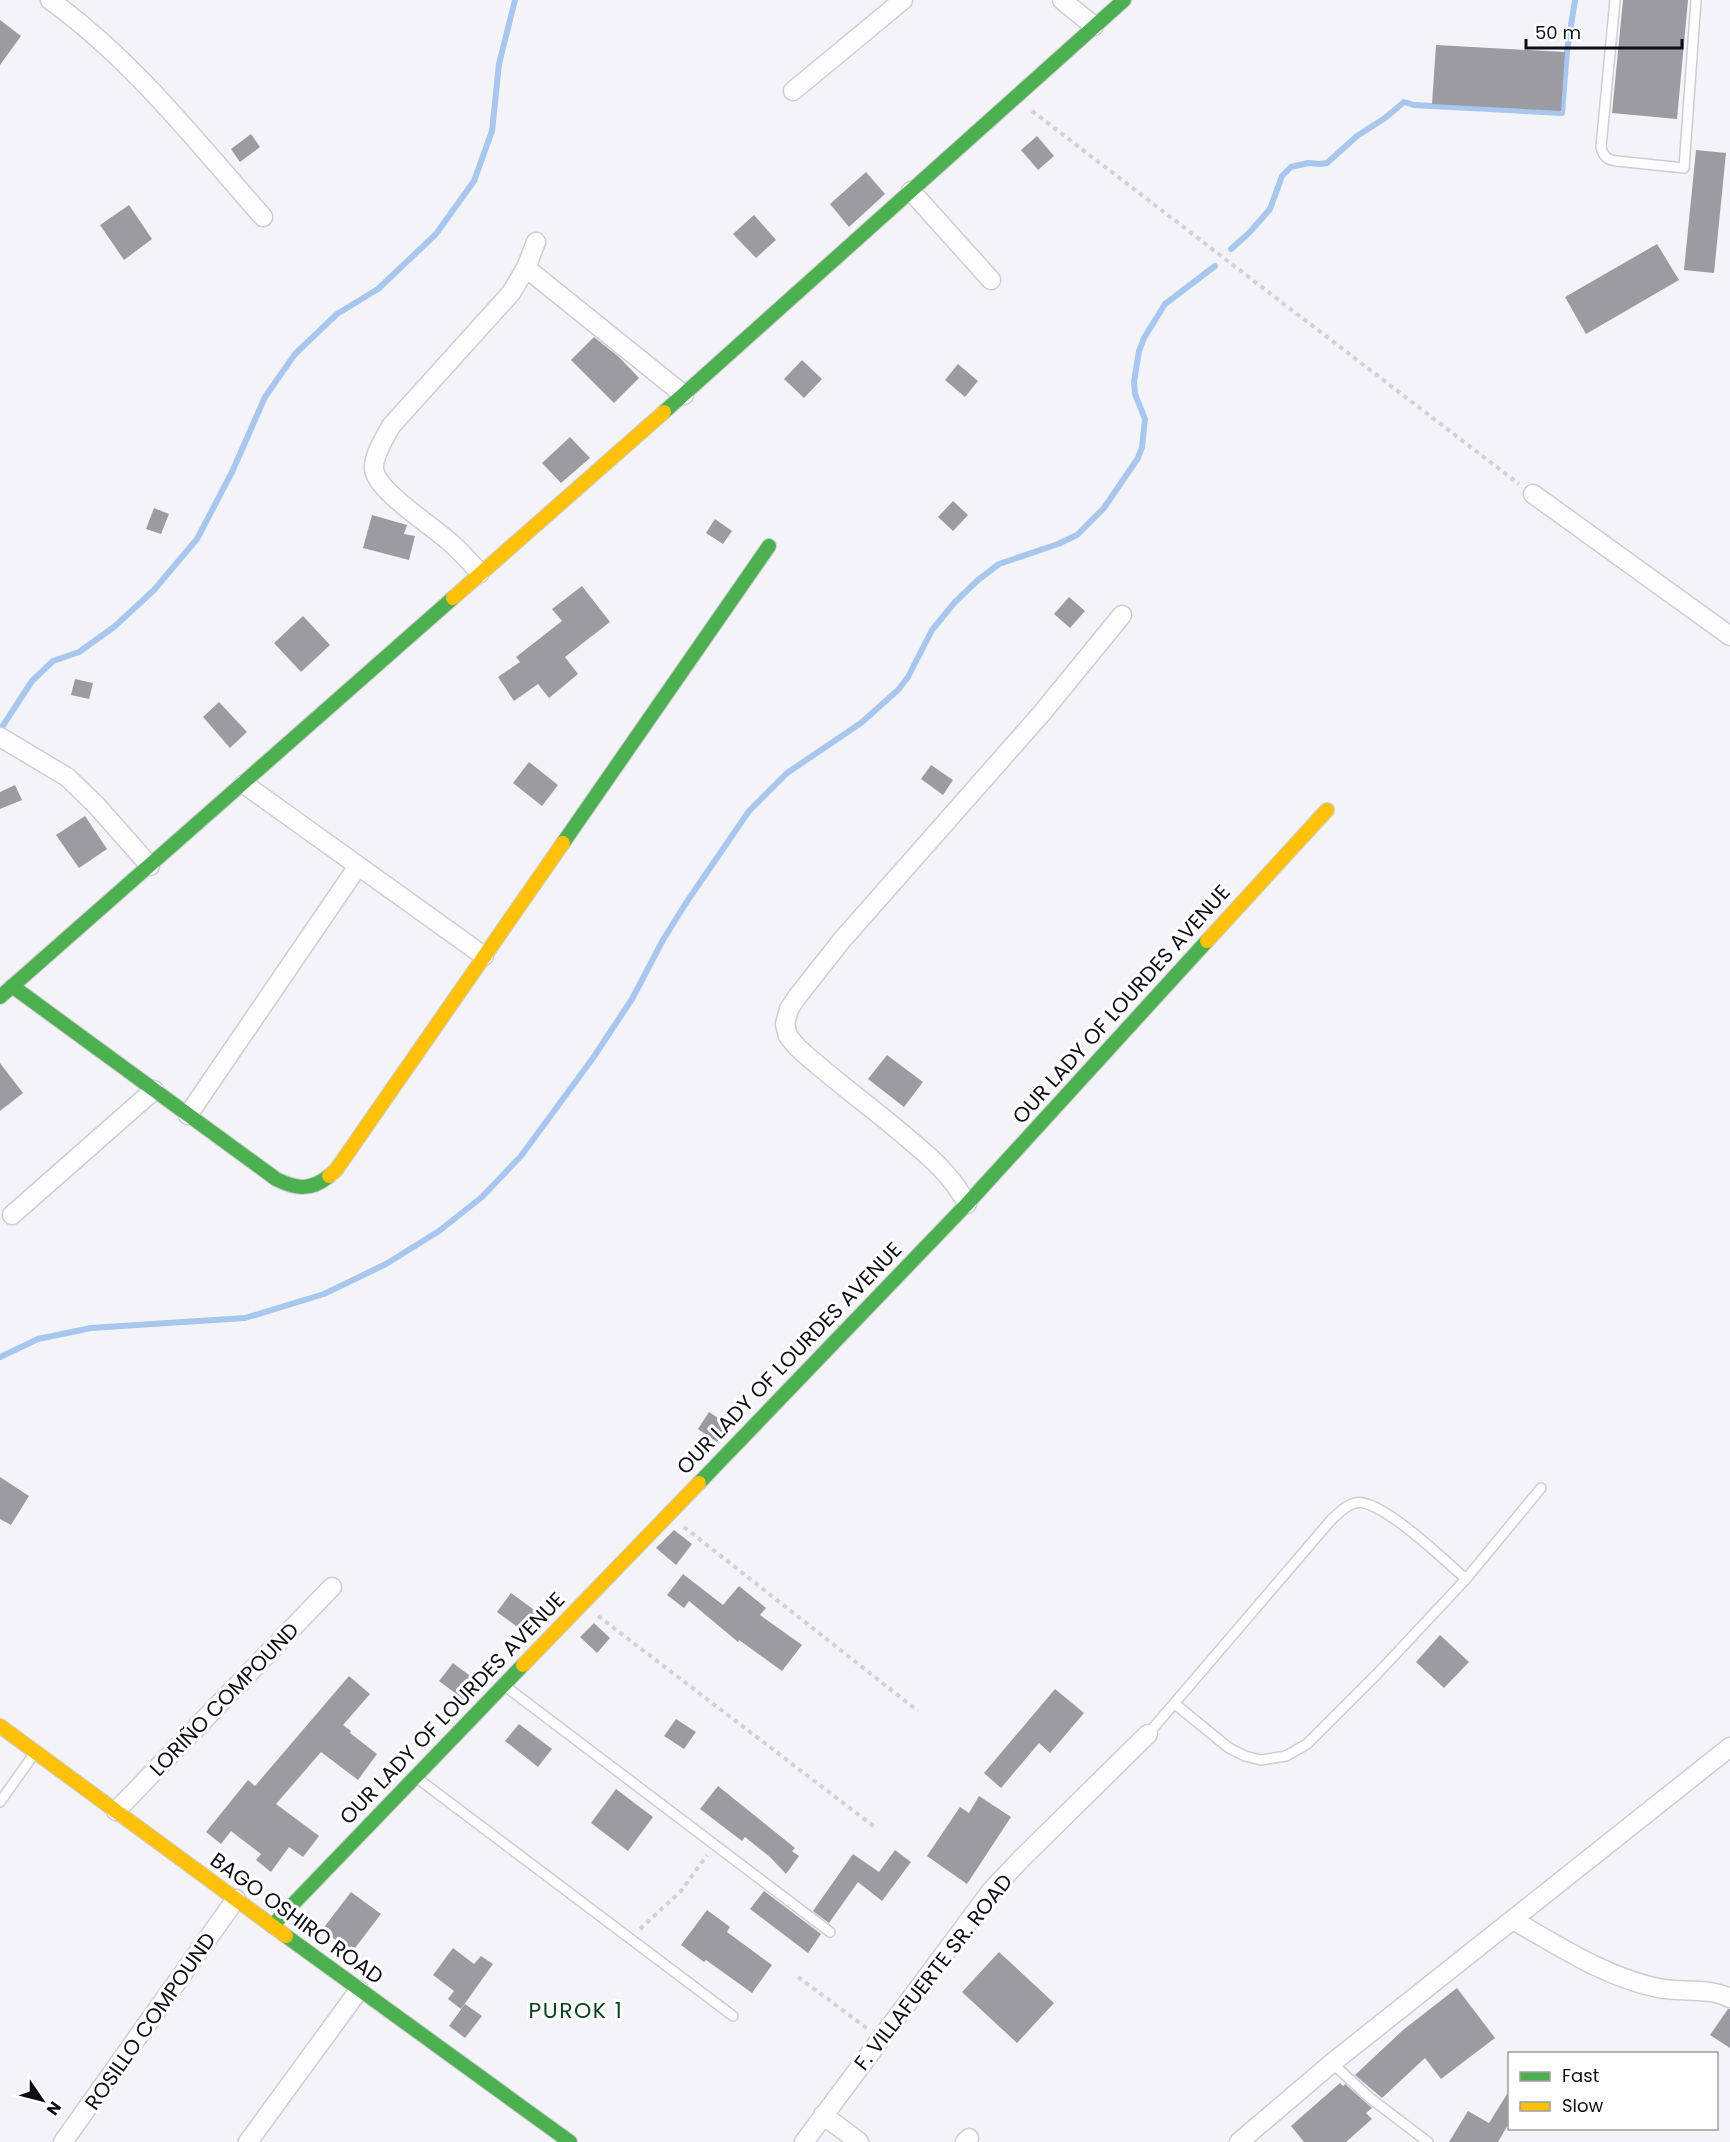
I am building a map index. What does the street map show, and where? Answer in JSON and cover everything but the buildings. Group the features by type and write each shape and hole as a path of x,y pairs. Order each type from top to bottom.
{"street":[{"path":"50,0 95,35 129,67 263,217"},
{"path":"793,91 903,0"},
{"path":"1062,0 1094,26"},
{"path":"0,997 684,395 1124,0"},
{"path":"911,190 991,280"},
{"path":"480,573 451,543 380,484 374,469 378,451 391,426 511,293 526,268 536,242"},
{"path":"526,268 684,395"},
{"path":"1533,494 1730,636"},
{"path":"12,986 276,1179 289,1186 303,1189 315,1187 326,1181 336,1170 769,546"},
{"path":"967,1204 948,1174 798,1048 788,1036 785,1024 789,1009 796,997 842,940 1042,713 1122,615"},
{"path":"0,737 67,777 96,805 150,866"},
{"path":"244,784 484,956"},
{"name":"OUR LADY OF LOURDES AVENUE","path":"272,1926 967,1204 1327,810"},
{"path":"188,1115 358,866"},
{"path":"12,1215 154,1090"},
{"name":"LORIÑO COMPOUND","path":"116,1811 332,1587"},
{"name":"BAGO OSHIRO ROAD","path":"0,1726 570,2142"},
{"name":"F. VILLAFUERTE SR. ROAD","path":"804,2142 991,1892 1022,1858 1148,1734"},
{"path":"1239,2142 1332,2063 1730,1747"},
{"name":"ROSILLO COMPOUND","path":"63,2142 236,1899"},
{"path":"1513,1920 1620,1978 1659,1989 1698,1991 1730,1998"},
{"path":"248,2142 359,1990"},
{"path":"824,2115 859,2142"}],"lane":[{"path":"1615,0 1601,147 1604,155 1617,161 1684,168 1696,0"},
{"path":"1175,1704 1229,1748 1245,1756 1261,1760 1286,1756 1307,1744 1342,1711 1466,1579 1541,1488"},
{"path":"1148,1734 1332,1519 1356,1502 1369,1503 1388,1512 1466,1579"},
{"path":"503,1684 830,1932"},
{"path":"0,1802 35,1752"},
{"path":"415,1776 733,2016"},
{"path":"1332,2063 1388,2112 1428,2142"}],"path":[{"path":"1015,97 1533,494"},
{"path":"667,1514 918,1711"},
{"path":"581,1603 876,1828"},
{"path":"629,1937 648,1923 681,1891 714,1844"},
{"path":"798,1977 880,2038"}],"waterway":[{"path":"2,727 32,681 53,661 79,652 114,627 154,590 197,539 232,472 265,397 295,354 337,314 378,289 436,234 474,181 492,131 499,64 515,0"},
{"path":"1231,249 1270,209 1282,176 1291,167 1308,163 1327,163 1357,136 1385,118 1404,102 1414,105 1562,113 1567,51 1575,0"},
{"path":"0,1357 38,1339 91,1328 245,1318 324,1294 386,1264 439,1231 482,1197 521,1156 593,1058 632,999 663,940 686,903 749,811 787,773 861,723 898,690 908,677 932,630 955,602 978,580 999,564 1058,544 1077,535 1104,508 1138,458 1142,447 1145,419 1135,394 1134,382 1139,351 1144,338 1165,304 1215,266"}],"traffic: fast":[{"path":"664,412 1124,0"},
{"path":"563,843 769,546"},
{"path":"0,997 453,598"},
{"path":"699,1483 967,1204 1207,941"},
{"path":"12,986 276,1179 303,1187 316,1184 329,1176"},
{"path":"272,1926 523,1665"},
{"path":"286,1936 570,2142"}],"traffic: slow":[{"path":"453,598 664,412"},
{"path":"1207,941 1327,810"},
{"path":"329,1176 336,1170 563,843"},
{"path":"523,1665 699,1483"},
{"path":"0,1726 286,1936"}],"district":[{"name":"PUROK 1","path":"576,2010"}]}
